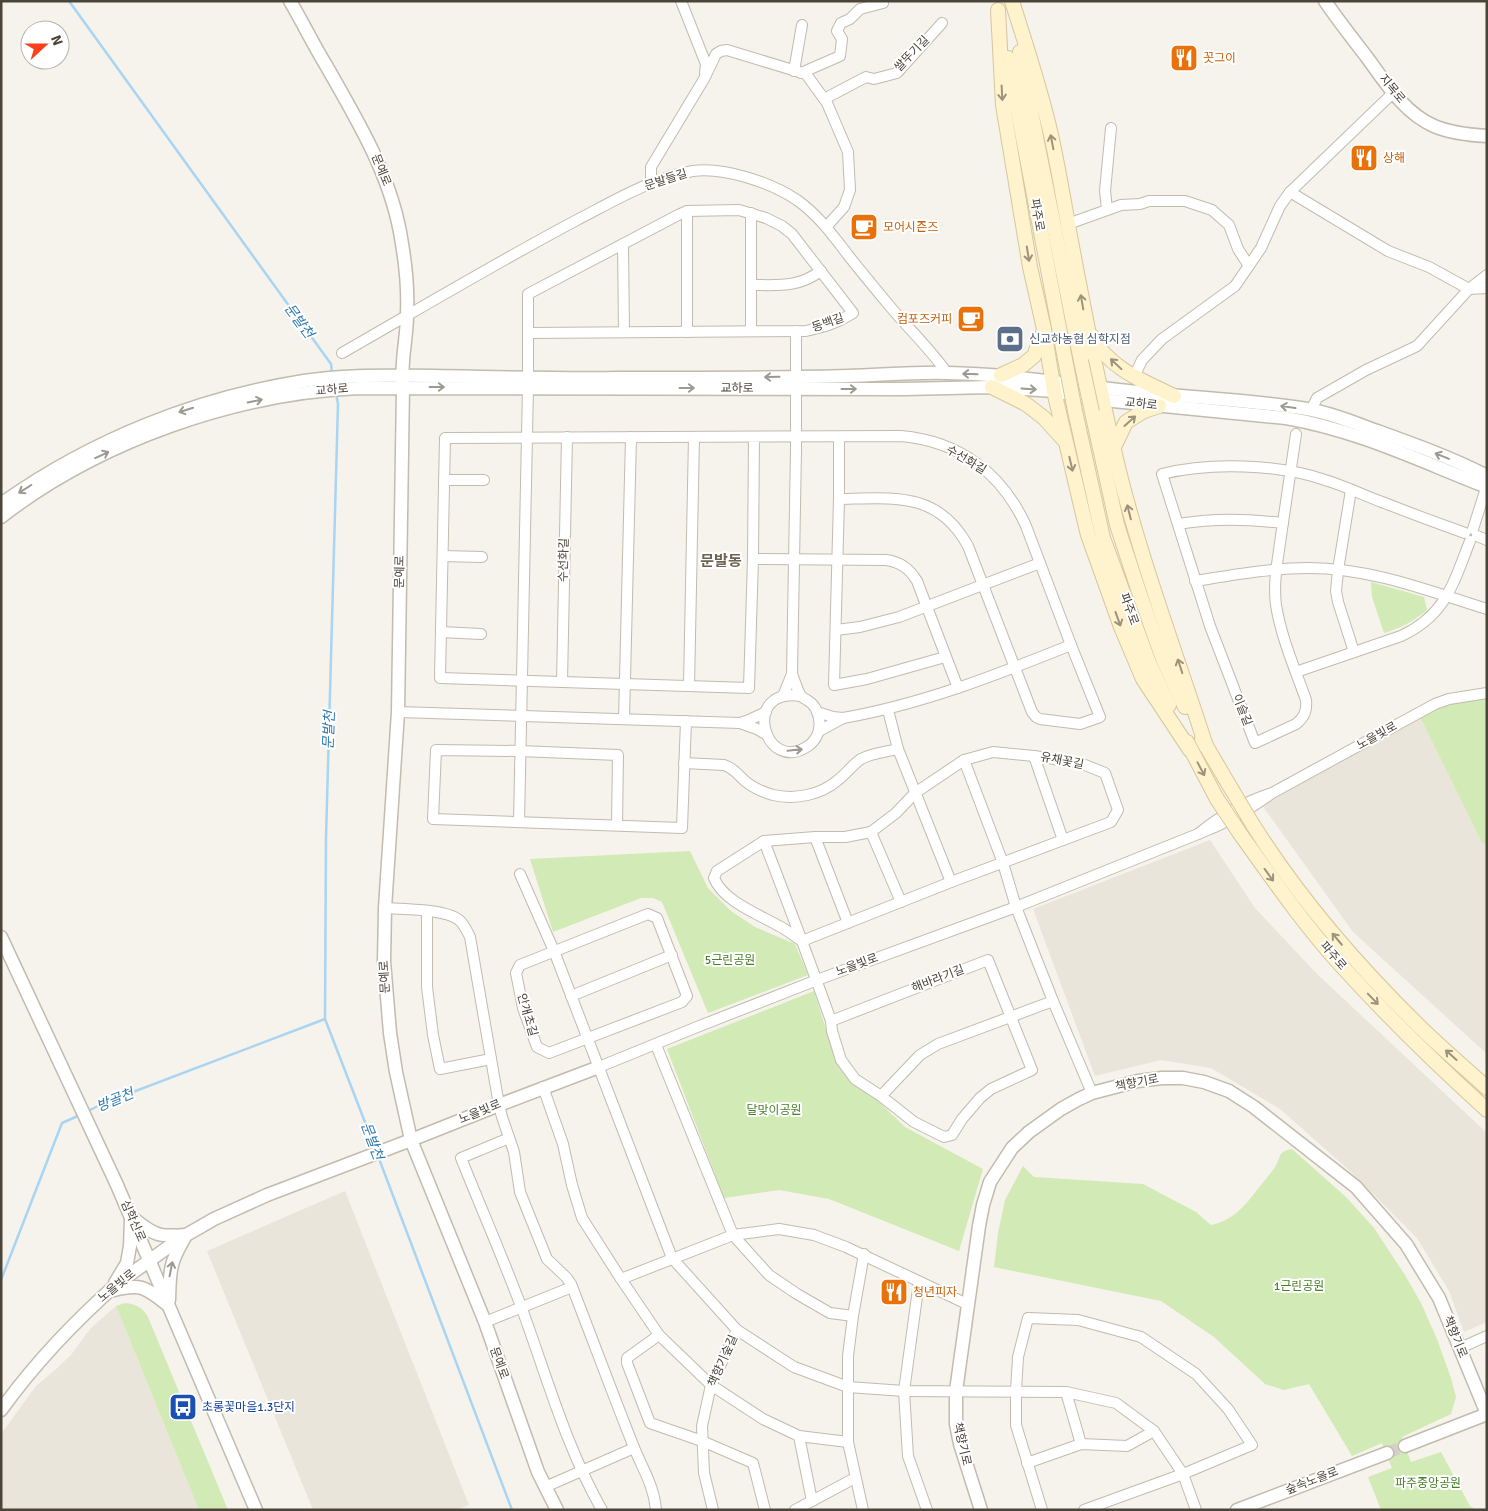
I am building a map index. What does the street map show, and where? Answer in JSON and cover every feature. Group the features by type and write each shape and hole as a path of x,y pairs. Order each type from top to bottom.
{"main road":[{"path":"1012,1 1051,135 1086,323 1113,449 1133,527 1206,746"},
{"name":"파주로","path":"1012,1 1029,102 1081,360 1117,525 1163,659 1206,746 1273,857 1302,897 1344,947 1417,1024 1487,1088"},
{"path":"997,5 1003,105 1030,267 1044,329 1053,386 1088,535 1120,627 1143,679 1190,750"},
{"name":"파주로","path":"997,5 1075,411 1103,538 1149,663 1190,750 1217,799 1298,914 1338,962 1398,1024 1487,1110"},
{"path":"1086,323 1097,346 1120,369 1174,396"},
{"path":"1044,329 1034,356 997,381 1044,418 1066,442"},
{"path":"1113,449 1126,422 1144,410 1159,406"}],"street":[{"name":"문예로","path":"290,1 365,135 388,188 396,213 405,268 407,316 402,381 398,712 385,908 384,961 390,1033 396,1072 411,1140 484,1322 538,1472 557,1510"},
{"path":"681,1 706,64 704,79"},
{"path":"798,72 840,56 842,39 838,31 841,23 850,19 860,9 883,1"},
{"name":"지목로","path":"1325,1 1394,93 1410,111 1435,127 1487,136"},
{"name":"쌀뚜기길","path":"824,99 866,77 874,79 897,73 942,23"},
{"path":"798,72 802,25"},
{"path":"651,183 651,167 704,79 716,54 728,50 806,74 824,99 848,152 850,190 844,207 827,226"},
{"path":"1134,377 1142,360 1162,339 1235,286 1261,248 1280,206 1290,192 1394,93"},
{"path":"1107,209 1105,190 1111,128"},
{"name":"문발들길","path":"342,353 529,246 620,198 651,183 695,171 739,175 773,188 795,199 811,211 827,226 888,304 935,356 947,373"},
{"path":"1290,192 1388,251 1429,267 1469,289 1487,288"},
{"path":"1068,224 1121,205 1140,204 1149,201 1185,201 1212,210 1229,225 1238,249 1249,266"},
{"name":"동백길","path":"528,333 806,331 828,326 852,313 802,245 782,226 766,218 739,210 687,211 528,294 528,333 528,382"},
{"path":"687,211 688,332"},
{"path":"751,213 751,331"},
{"path":"623,244 624,332"},
{"path":"751,285 789,285 801,282 821,272"},
{"path":"1311,410 1316,398 1366,370 1417,346 1469,289 1487,275"},
{"path":"783,696 792,674 796,331"},
{"name":"교하로","path":"795,383 947,373 997,381 1053,386 1159,406 1286,418 1336,428 1372,440 1487,486"},
{"name":"교하로","path":"1,504 82,454 138,428 180,411 260,389 353,382 402,381 795,383 904,389 997,381"},
{"path":"519,822 528,382"},
{"name":"교하로","path":"1,517 86,463 133,441 184,421 229,407 277,397 319,385"},
{"name":"교하로","path":"1102,394 1174,396 1257,402 1311,410 1354,423 1464,464 1487,475"},
{"name":"이슬길","path":"1296,434 1290,471 1283,523 1275,591 1282,632 1306,700 1306,707 1305,714 1296,724 1255,742 1216,642 1162,474 1181,470 1226,467 1290,471 1325,480 1474,536"},
{"name":"수선화길","path":"754,437 749,688 440,678 445,438 527,437 567,437 631,437 694,437 754,437 839,437 913,438 940,445 967,457 997,480 1018,508 1100,717 1080,724 1072,724 1040,719 1032,712 968,546 955,526 925,505 902,499 839,499"},
{"name":"수선화길","path":"562,682 567,437"},
{"path":"624,719 631,437"},
{"path":"689,686 694,437"},
{"path":"839,437 834,685 884,675 945,657"},
{"path":"444,480 484,480"},
{"path":"1296,672 1401,636 1414,630 1435,614 1448,597 1474,536 1487,486"},
{"path":"1351,490 1336,591 1354,652"},
{"path":"1178,524 1220,519 1283,523"},
{"path":"443,556 482,556"},
{"path":"753,559 886,560 901,564 912,573 917,581 958,688"},
{"path":"836,630 882,622 1040,563"},
{"path":"1195,581 1277,569 1310,568 1338,570 1382,577 1487,609"},
{"path":"441,632 481,634"},
{"path":"817,712 843,718 888,710 958,688 1071,645"},
{"path":"792,674 801,696"},
{"name":"노을빛로","path":"1,1410 81,1316 109,1291 150,1260 186,1235 214,1219 266,1195 397,1146 499,1104 599,1068 817,980 1016,907 1198,834 1216,819 1250,800 1272,793 1435,704 1449,699 1487,693"},
{"path":"783,696 801,696 810,701 820,718 817,736 811,744 803,749 784,750 776,746 767,735 764,724 766,712 775,700 783,696"},
{"path":"888,710 898,749 951,882"},
{"path":"398,712 740,722 766,712"},
{"path":"818,731 843,718"},
{"path":"617,825 618,755 436,750 434,819 682,828 686,721"},
{"path":"740,722 767,735"},
{"path":"684,763 724,765 730,767 744,780 762,791 783,797 796,797 825,789 837,782 852,766 868,756 898,749"},
{"name":"유채꽃길","path":"993,752 1034,756 1080,763 1105,773 1118,810 1110,822 802,941 734,901 716,885 714,878 717,871 764,841 845,837 871,832 896,812 915,793 964,760 993,752"},
{"name":"유채꽃길","path":"1034,756 1063,840"},
{"path":"964,760 1003,863 1016,907 1092,1094"},
{"path":"871,832 901,902"},
{"path":"815,837 848,923"},
{"path":"764,841 817,980"},
{"path":"520,874 554,951 672,1258 737,1330 794,1367 848,1387 904,1391 1066,1392 1116,1403 1154,1431 1183,1474 1196,1510"},
{"path":"385,908 451,916 459,920 466,928 470,937 499,1104 514,1152 520,1192 544,1252 552,1264 566,1277 572,1287 634,1448 652,1486 656,1510"},
{"path":"427,912 427,987 433,1035 440,1069 491,1059"},
{"name":"안개초길","path":"648,914 657,918 687,996 682,1002 549,1053 537,1047 523,1008 516,973 520,965 554,951 648,914"},
{"name":"심학산로","path":"1,937 131,1216 256,1510"},
{"path":"571,996 672,955"},
{"name":"해바라기길","path":"817,980 831,1021 832,1031 841,1060 855,1079 881,1096 914,1122 944,1137 952,1135 962,1119 980,1098 991,1089 1032,1070 988,960 831,1021"},
{"path":"881,1096 920,1055 938,1044 1053,1001"},
{"path":"656,1044 733,1235 769,1275 830,1313 853,1316"},
{"name":"책향기로","path":"981,1510 960,1444 956,1424 956,1391 967,1304 983,1204 990,1182 1012,1148 1028,1132 1061,1109 1092,1094 1138,1081 1183,1078 1204,1082 1229,1091 1254,1107 1356,1187 1406,1244 1439,1298 1487,1414"},
{"path":"543,1088 563,1144 582,1218 659,1335 711,1385 763,1418 799,1436 848,1442"},
{"path":"509,1138 461,1158 521,1307 569,1442 602,1510"},
{"path":"131,1216 148,1230 164,1236 186,1235"},
{"path":"109,1291 126,1263 130,1246 131,1216"},
{"path":"621,1279 733,1235 779,1229 814,1235 864,1254 967,1304"},
{"path":"169,1305 170,1266 186,1235"},
{"path":"863,1510 848,1442 848,1356 864,1254"},
{"path":"919,1282 904,1391 908,1456 926,1510"},
{"path":"109,1291 130,1286 141,1287 169,1305"},
{"path":"484,1322 572,1287"},
{"path":"1042,1510 1016,1425 1018,1357 1028,1318 1078,1320 1141,1337 1196,1374 1228,1409 1252,1445 1183,1474 1084,1510"},
{"name":"책향기숲길","path":"713,1510 704,1473 702,1426 711,1385 737,1330"},
{"path":"659,1335 627,1358 627,1363 650,1423 753,1463 765,1510"},
{"path":"1460,1348 1487,1336"},
{"path":"1066,1392 1081,1444"},
{"path":"1405,1446 1487,1414"},
{"path":"1027,1463 1081,1444 1127,1446 1154,1431"},
{"path":"799,1436 812,1500"},
{"path":"545,1487 634,1448"},
{"name":"숲속노을로","path":"1238,1510 1387,1453"},
{"path":"795,1510 855,1478"}],"shaded area":[{"path":"1420,717 1482,843 1487,845 1487,1054 1353,932 1262,805"},
{"path":"1210,840 1255,908 1317,974 1487,1133 1487,1322 1464,1332 1449,1291 1417,1238 1351,1172 1280,1109 1211,1068 1161,1060 1095,1076 1033,909"},
{"path":"345,1191 469,1505 456,1510 313,1510 207,1251"},
{"path":"116,1306 199,1510 1,1510 1,1434 36,1386 71,1355 91,1328"}],"green space":[{"path":"1371,582 1424,597 1427,610 1407,624 1384,633 1372,597"},
{"path":"1487,699 1487,845 1482,843 1420,717 1452,704"},
{"name":"5근린공원","path":"690,851 708,888 731,911 755,927 795,944 808,975 708,1013 662,902 653,898 641,898 553,932 530,859"},
{"name":"달맞이공원","path":"814,991 839,1065 850,1081 877,1100 905,1127 983,1169 959,1251 829,1199 779,1190 724,1198 667,1049"},
{"name":"1근린공원","path":"1292,1149 1346,1197 1374,1228 1421,1303 1437,1339 1456,1397 1451,1414 1402,1437 1411,1462 1441,1452 1470,1506 1476,1510 1381,1510 1368,1477 1392,1468 1382,1443 1352,1456 1309,1384 1284,1390 1265,1384 1214,1337 1161,1301 994,1267 998,1233 1005,1200 1023,1166 1034,1177 1143,1184 1196,1212 1211,1225 1227,1220 1239,1210 1272,1172 1280,1155"},
{"path":"125,1303 138,1307 148,1317 228,1510 199,1510 116,1306"}],"waterway":[{"name":"문발천","path":"69,1 331,364 332,373"},
{"name":"문발천","path":"336,393 338,404 326,838 325,1019 375,1148"},
{"name":"방골천","path":"88,1111 104,1103 325,1019"},
{"name":"방골천","path":"1,1280 62,1123 80,1115"},
{"name":"문발천","path":"378,1156 512,1510"}],"tunnel":[{"path":"1387,1453 1405,1446"}],"place":[{"name":"꼿그이","path":"1184,58"},
{"name":"상해","path":"1364,158"},
{"name":"모어시즌즈","path":"864,227"},
{"name":"컴포즈커피","path":"971,319"},
{"name":"신교하농협 심학지점","path":"1010,339"},
{"name":"청년피자","path":"894,1292"},
{"name":"초롱꽃마을1.3단지","path":"183,1407"}],"district":[{"name":"문발동","path":"721,561"}],"park label":[{"name":"파주중앙공원","path":"1428,1483"}]}
